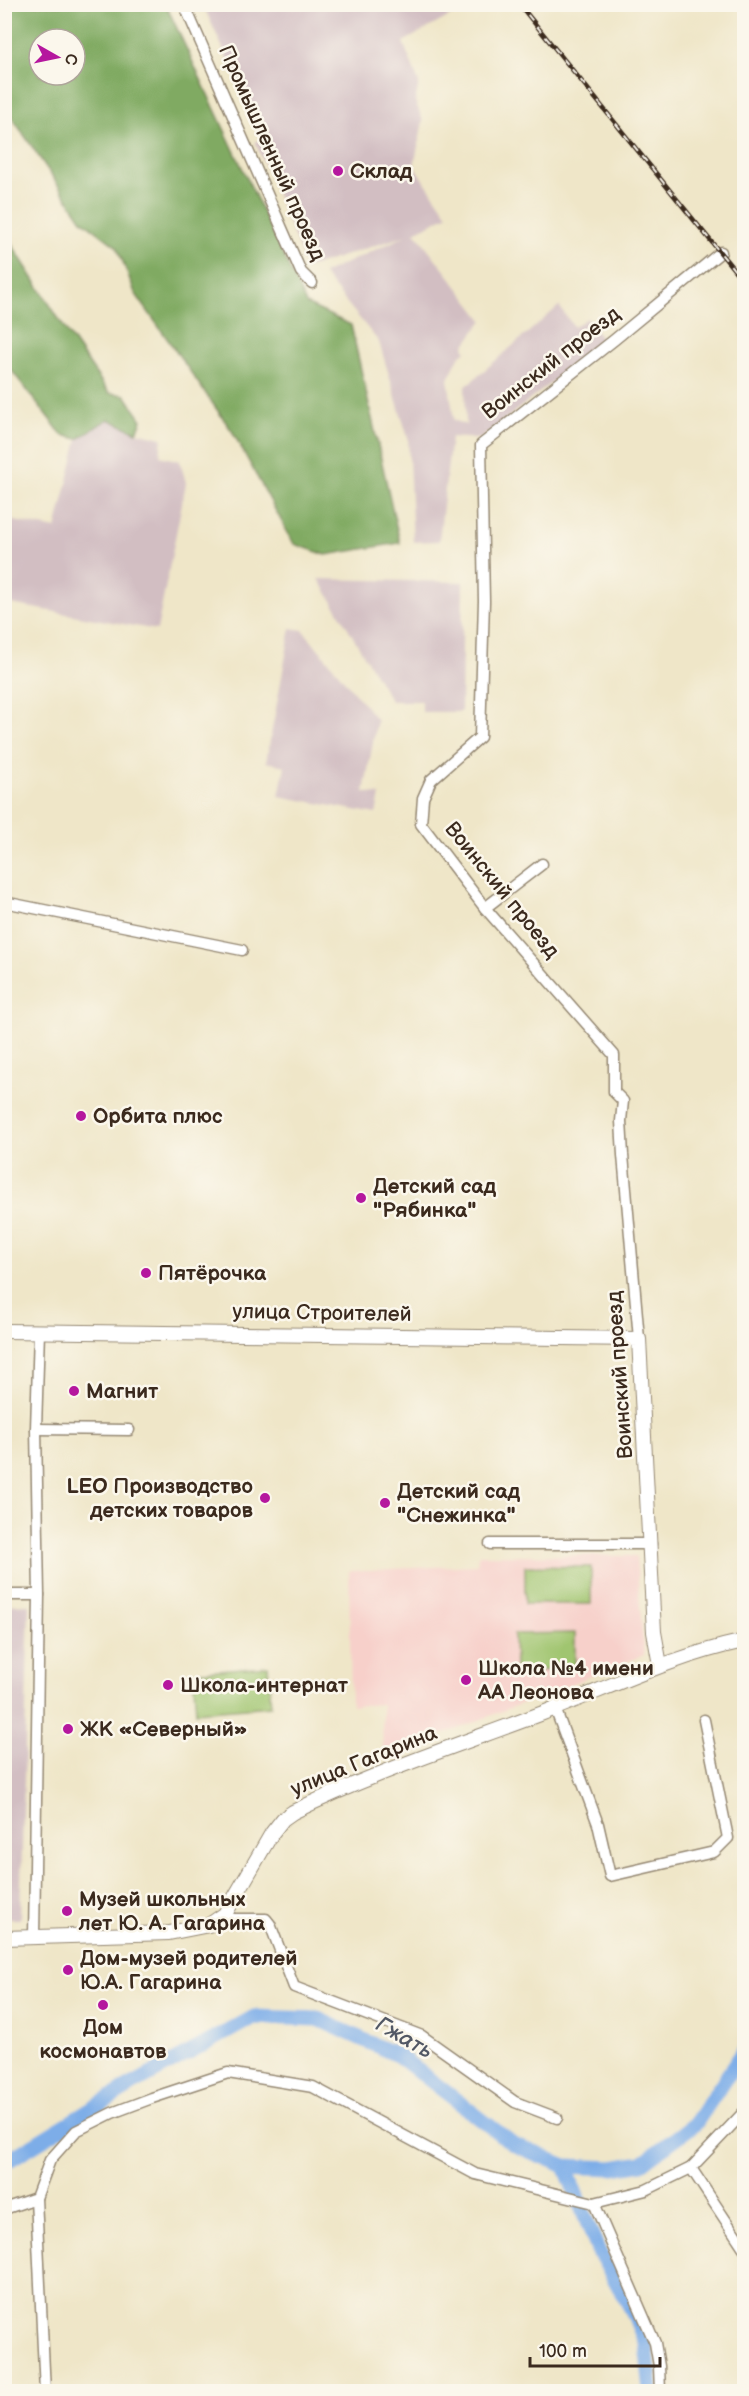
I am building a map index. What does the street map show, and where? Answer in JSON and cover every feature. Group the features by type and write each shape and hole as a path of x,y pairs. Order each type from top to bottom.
{"main road":[{"name":"улица Строителей","path":"4,1331 639,1339"},
{"name":"Воинский проезд","path":"639,1339 654,1632 660,1665"},
{"name":"улица Гагарина","path":"225,1914 272,1833 293,1812 660,1665 744,1641"},
{"path":"4,1938 187,1931 209,1925 225,1914"}],"street":[{"name":"Промышленный проезд","path":"184,4 301,272 312,283"},
{"name":"Воинский проезд","path":"639,1339 623,1155 621,1121 623,1101 614,1092 614,1055 485,908 421,824 423,798 431,780 480,737 484,602 481,445 721,252"},
{"path":"485,908 542,864"},
{"path":"4,902 242,950"},
{"path":"34,1938 39,1595 36,1429 39,1331"},
{"path":"36,1429 129,1430"},
{"path":"490,1544 651,1544"},
{"path":"4,1595 39,1595"},
{"path":"555,1708 598,1824 610,1876 714,1852 728,1838 704,1720"},
{"path":"225,1914 232,1919 266,1919 294,1987 422,2036 515,2102 557,2118"},
{"path":"45,2391 36,2198 50,2160 76,2131 112,2113 228,2073 313,2087 475,2174 594,2203 646,2190 691,2168 744,2112"},
{"path":"691,2168 744,2248"},
{"path":"4,2209 36,2198"},
{"path":"594,2203 655,2343 660,2391"}],"shaded area":[{"path":"455,4 459,11 403,42 419,83 415,101 423,121 414,166 448,215 415,232 483,320 464,346 466,351 459,357 448,379 454,420 466,425 465,387 559,306 574,327 587,318 603,342 480,439 451,437 439,541 413,542 408,438 379,342 323,274 407,235 307,268 255,142 264,138 203,5"},
{"path":"108,419 137,432 162,438 160,456 180,461 186,483 157,630 5,603 4,519 56,529 78,439"},
{"path":"319,579 463,582 461,712 422,712 422,701 391,701"},
{"path":"291,628 303,630 377,720 364,792 380,795 376,814 279,796 285,766 266,762"},
{"name":"Школа №4 имени АА Леонова","path":"478,1555 636,1556 644,1655 383,1758 382,1704 351,1706 349,1571 477,1565"},
{"path":"29,1604 20,1919 5,1919 5,1605"}],"green space":[{"path":"4,5 166,5 306,304 351,325 400,543 326,555 294,544 232,431 135,293 117,247 82,220 5,107"},
{"path":"4,232 67,332 109,393 125,395 142,420 137,432 108,419 78,439 62,435 5,362"},
{"path":"525,1566 591,1567 591,1604 525,1604"},
{"path":"575,1633 575,1670 515,1671 514,1634"},
{"path":"268,1666 271,1706 196,1712 193,1672"}],"waterway":[{"name":"Гжать","path":"4,2163 128,2087 254,2017 318,2019 399,2056 513,2144 565,2166 613,2168 642,2163 695,2124 744,2051"},
{"path":"565,2166 598,2250 632,2310 646,2344 651,2390"}],"railway":[{"path":"519,4 744,282"}],"place":[{"name":"Склад","path":"338,171"},
{"name":"Орбита плюс","path":"81,1116"},
{"name":"Детский сад \"Рябинка\"","path":"361,1198"},
{"name":"Пятёрочка","path":"146,1273"},
{"name":"Магнит","path":"74,1391"},
{"name":"LEO Производство детских товаров","path":"265,1498"},
{"name":"Детский сад \"Снежинка\"","path":"385,1503"},
{"name":"Школа №4 имени АА Леонова","path":"466,1680"},
{"name":"Школа-интернат","path":"168,1685"},
{"name":"ЖК «Северный»","path":"68,1729"},
{"name":"Музей школьных лет Ю. А. Гагарина","path":"67,1911"},
{"name":"Дом-музей родителей Ю.А. Гагарина","path":"68,1970"},
{"name":"Дом космонавтов","path":"103,2005"}]}
